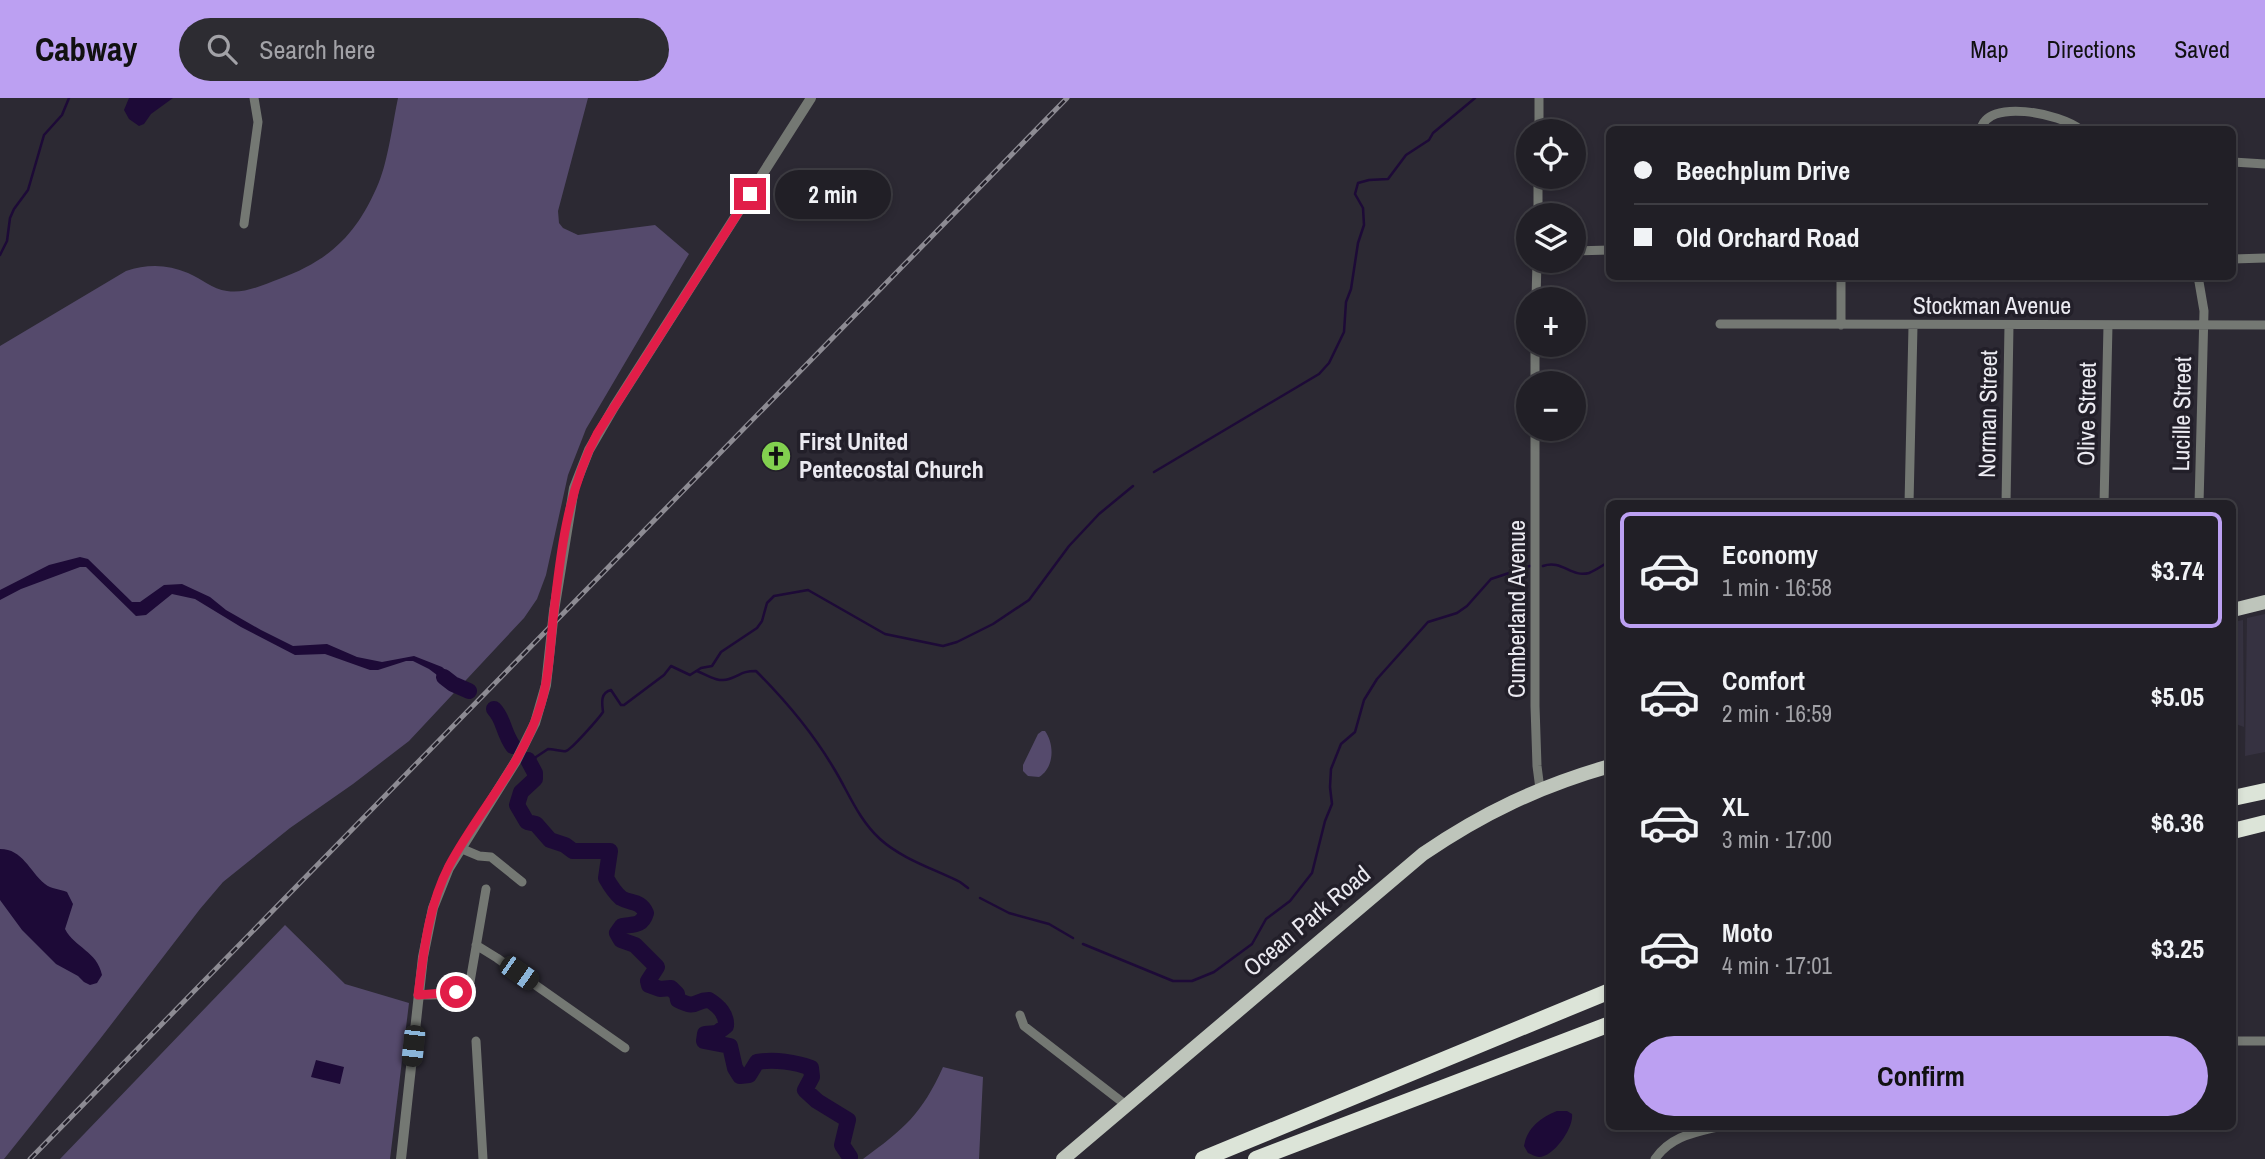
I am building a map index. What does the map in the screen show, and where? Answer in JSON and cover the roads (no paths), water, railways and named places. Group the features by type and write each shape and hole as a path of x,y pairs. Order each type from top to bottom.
{"highway":[{"path":"2236,798 2265,791"},
{"path":"2236,830 2265,823"},
{"path":"1203,1159 1606,993"},
{"path":"1256,1159 1606,1026"}],"main road":[{"path":"2236,609 2265,601"},
{"name":"Ocean Park Road","path":"1063,1159 1423,854 1490,812 1540,789 1606,767"}],"street":[{"path":"244,224 258,122 254,98"},
{"path":"401,1159 418,995 433,908 442,882 460,848 516,761 538,713 545,685 570,503 584,460 621,397 811,98"},
{"path":"1539,98 1539,119"},
{"path":"1982,126 1985,117 1995,109 2018,106 2036,109 2075,126"},
{"path":"2236,162 2265,164"},
{"path":"1586,251 1606,250"},
{"path":"2236,259 2265,258"},
{"path":"1841,280 1841,325"},
{"name":"Lucille Street","path":"2199,280 2204,325 2199,500"},
{"name":"Stockman Avenue","path":"1720,324 2265,325"},
{"name":"Norman Street","path":"2006,500 2009,325"},
{"name":"Olive Street","path":"2105,500 2108,325"},
{"path":"1909,500 1913,326"},
{"name":"Cumberland Avenue","path":"1535,441 1535,706 1540,789"},
{"path":"460,848 479,856 491,857 522,882"},
{"path":"418,995 456,992 468,986 486,889"},
{"path":"476,945 625,1048"},
{"path":"1020,1016 1024,1026 1126,1105"},
{"path":"476,1041 483,1159"},
{"path":"2236,1041 2265,1041"},
{"path":"1655,1159 1662,1149 1675,1140 1705,1130"}],"waterway":[{"path":"0,255 7,241 10,218 28,190 44,135 62,115 69,98"},
{"path":"1154,472 1319,374 1329,363 1344,332 1346,302 1364,225 1363,208 1355,194 1358,183 1388,179 1406,155 1429,140 1433,133 1475,98"},
{"path":"531,765 536,757 548,749 566,751 573,745 603,712 602,699 607,691 611,690 621,705 624,705 664,675 671,666 690,675 701,668 712,666 721,652 757,628 767,603 774,596 808,590 885,634 943,646 957,642 993,624 1029,600 1069,546 1099,514 1133,486"},
{"path":"1543,566 1556,565 1583,574 1606,563"},
{"path":"1083,944 1173,981 1192,981 1214,972 1252,944 1266,919 1290,901 1312,873 1332,804 1331,769 1341,744 1355,732 1364,700 1377,679 1428,622 1457,613 1467,606 1491,579 1530,566"},
{"path":"697,671 721,680 756,671 788,705 816,741 872,831 898,852 968,888"},
{"path":"444,677 469,691"},
{"path":"494,709 513,746"},
{"path":"528,760 535,779 521,792 517,805 527,822 536,824 550,840 573,851 610,851 606,878 621,898 644,909 646,913 639,923 622,926 617,933 621,940 635,945 657,967 648,981 649,985 660,989 671,988 677,994 678,1000 684,1003 709,1000 719,1008 724,1015 726,1026 717,1033 705,1034 704,1041 730,1046 735,1068 740,1076 749,1075 757,1062 764,1061 799,1064 811,1068 812,1077 805,1090 817,1101 848,1120 842,1145 850,1157"},
{"path":"980,898 1009,913 1049,924 1073,938"}],"railway":[{"path":"30,1159 1067,98"}],"place":[{"name":"First United Pentecostal Church","path":"776,456"}]}
